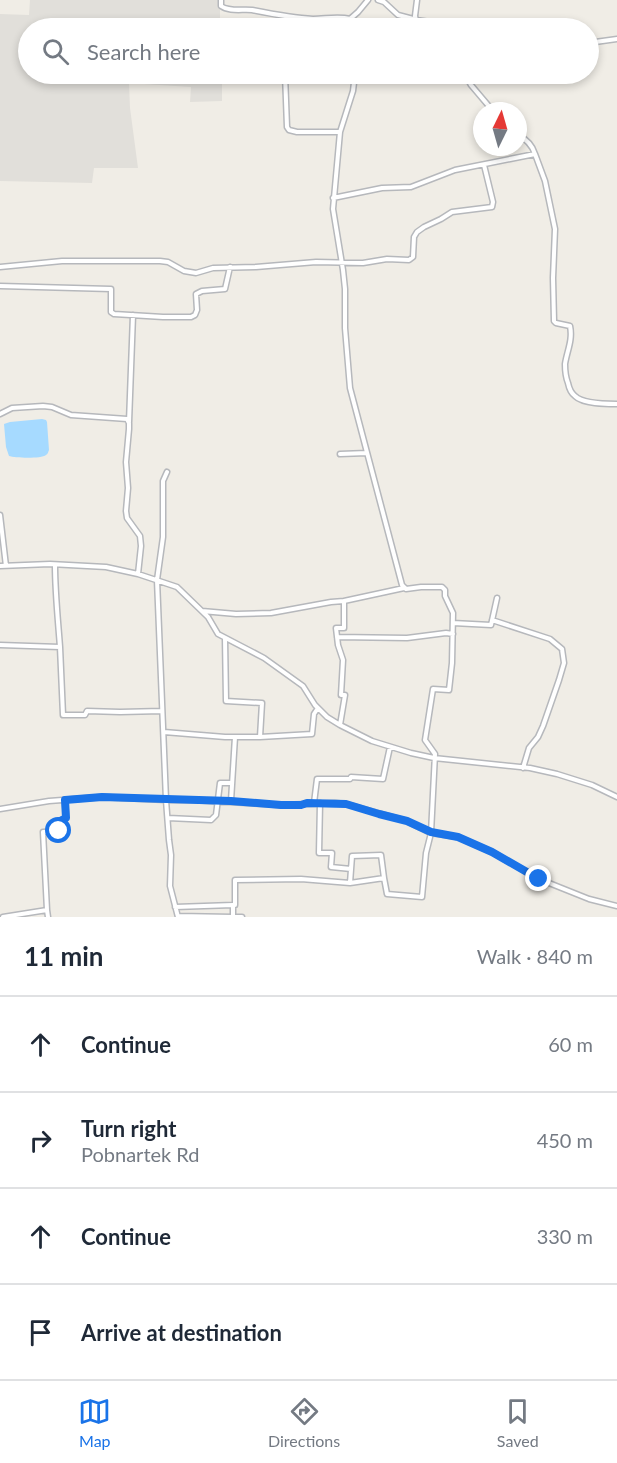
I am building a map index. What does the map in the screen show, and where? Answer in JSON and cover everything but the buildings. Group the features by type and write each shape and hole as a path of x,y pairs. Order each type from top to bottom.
{"street":[{"path":"221,0 221,6 225,8 302,18"},
{"path":"351,18 368,1 377,0 384,2 398,15 408,18"},
{"path":"416,18 417,0"},
{"path":"599,41 617,39"},
{"path":"285,84 289,130 340,132"},
{"path":"353,84 340,132 333,198 333,215 345,288 345,328 350,388 404,588"},
{"path":"470,84 485,102"},
{"path":"527,140 532,146 545,181 555,229 554,321 570,326 571,344 565,365 567,380 572,393 579,399 603,404 617,404"},
{"path":"333,198 382,188 411,187 455,170 535,154"},
{"path":"0,267 62,261 134,260 164,261 184,271 196,273 213,267 409,260 413,257 414,237 424,227 452,212 492,207 493,202 484,165"},
{"path":"0,286 111,288 111,312 115,314 186,317 195,315 198,292 225,289 230,267"},
{"path":"133,315 126,511 127,518 140,536 138,574"},
{"path":"0,414 12,408 43,406 52,407 71,415 123,418 129,423"},
{"path":"340,454 367,453"},
{"path":"167,472 163,481 163,537 158,580 166,800 171,855 170,886 178,916 242,917"},
{"path":"0,515 3,566 106,567 138,574 177,587 208,616 218,634 264,658 303,686 318,708 340,725 372,741 434,758 557,774 592,785 617,797"},
{"path":"55,565 63,715 85,715 86,711 162,711"},
{"path":"202,611 236,614 271,613 404,588 406,590 434,586 444,588 453,613 452,663 449,690 433,689 424,740 435,754 431,832 426,853 422,897 387,894 381,855 352,856 350,883"},
{"path":"453,623 491,625 496,598"},
{"path":"340,725 345,695 341,695 343,660 336,628 344,628 344,601"},
{"path":"492,620 550,639 562,650 564,663 559,680 543,726 529,748 523,768"},
{"path":"337,637 406,638 453,634"},
{"path":"225,638 226,701 262,703 260,736"},
{"path":"0,645 60,647"},
{"path":"164,732 235,736 312,734 314,714 318,708"},
{"path":"231,801 235,736"},
{"path":"314,803 317,779 350,779 351,777 383,779 390,747"},
{"path":"168,818 212,820 216,815 220,783 232,783"},
{"path":"0,808 102,797 281,805 346,804 407,821 431,832 458,837 492,852 539,879 589,899 617,906"},
{"path":"48,917 44,832 59,831 60,821 66,818 65,800"},
{"path":"320,803 319,854 332,853 331,867 351,869"},
{"path":"233,917 235,880 301,879 350,883 384,878"},
{"path":"175,907 233,905"},
{"path":"3,917 47,910"}],"shaded area":[{"path":"30,0 220,0 220,18 18,18 18,84 129,84 138,168 94,168 92,183 0,181 0,14 29,15"},
{"path":"144,84 222,84 222,101 190,102 191,87"}],"water":[{"path":"42,419 47,422 49,450 47,454 34,458 9,456 4,424"}],"route":[{"path":"59,831 60,821 66,818 65,800 102,797 281,805 346,804 407,821 431,832 458,837 492,852 539,879"}]}
